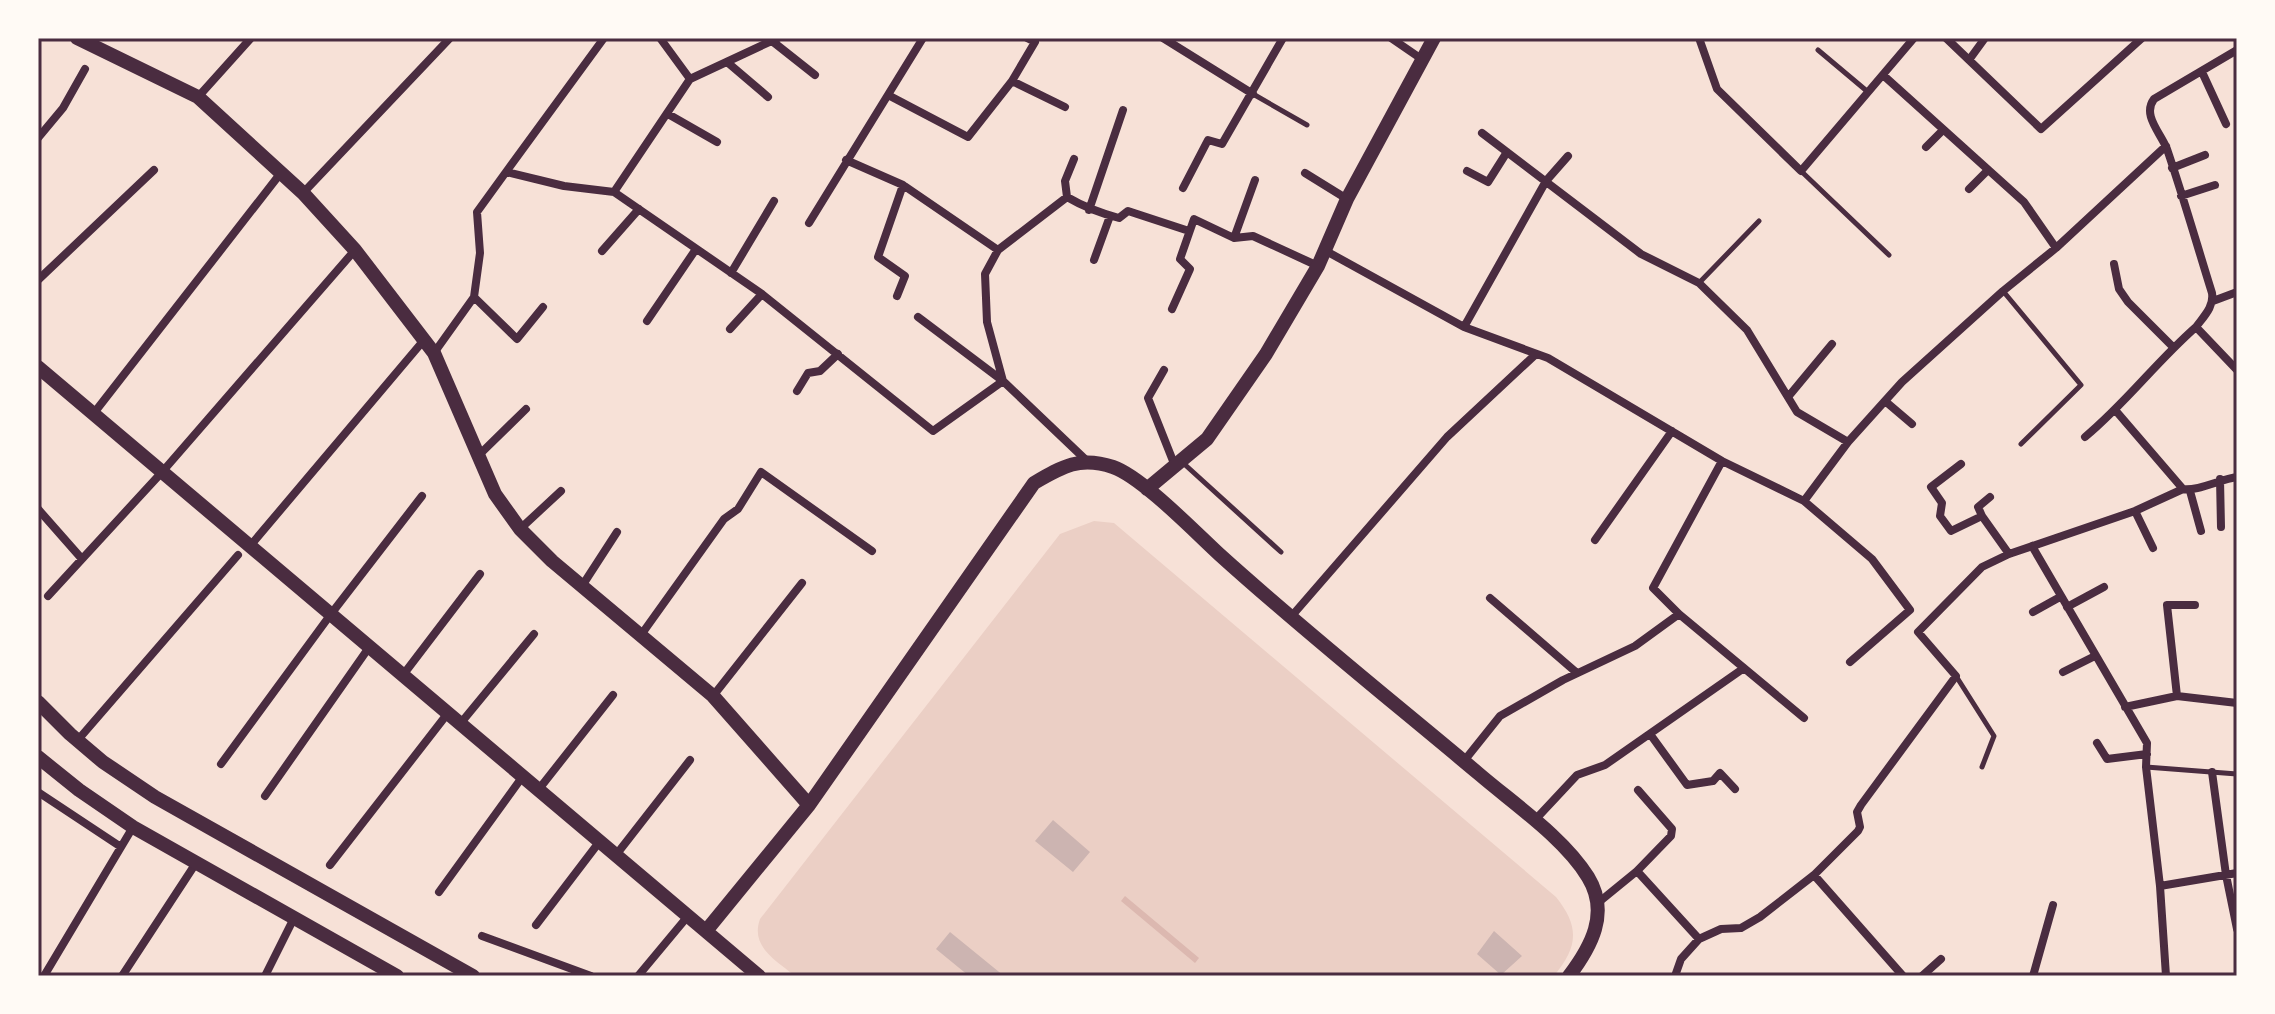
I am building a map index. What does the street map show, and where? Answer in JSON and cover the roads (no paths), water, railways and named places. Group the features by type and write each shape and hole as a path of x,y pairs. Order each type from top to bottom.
{"street":[{"path":"77,38 198,97 303,193 355,250 434,353 495,494 520,529 582,586 713,696 809,805"},
{"path":"198,97 251,38"},
{"path":"303,193 450,38"},
{"path":"434,353 474,297 480,253 477,212 604,38"},
{"path":"660,38 690,79"},
{"path":"809,223 923,38"},
{"path":"888,95 968,137 1012,81 1035,42 1027,38"},
{"path":"1163,38 1253,94"},
{"path":"1183,188 1208,140 1222,144 1283,38"},
{"path":"1391,38 1423,60"},
{"path":"1147,489 1207,439 1266,354 1326,251 1347,199 1434,38"},
{"path":"1699,38 1717,89 1801,171 1914,38"},
{"path":"1946,38 2041,129 2137,39"},
{"path":"1969,60 1985,38"},
{"path":"614,192 690,79 775,40 815,75"},
{"path":"2213,301 2166,146 2149,113 2149,106 2154,99 2237,50"},
{"path":"727,62 768,97"},
{"path":"38,138 63,108 85,69"},
{"path":"2202,72 2226,124"},
{"path":"1883,75 2024,202 2056,248"},
{"path":"1012,81 1065,107"},
{"path":"1089,210 1123,110"},
{"path":"668,114 717,142"},
{"path":"1926,147 1943,130"},
{"path":"1482,133 1641,254 1699,283 1747,330 1797,412 1848,442"},
{"path":"1804,501 1848,442 1885,401 2166,146"},
{"path":"1467,171 1488,182 1507,152"},
{"path":"2172,168 2205,155"},
{"path":"1464,327 1546,181 1568,156"},
{"path":"1067,197 1065,181 1074,159"},
{"path":"846,160 903,185 998,250"},
{"path":"38,280 154,170"},
{"path":"1969,189 1988,170"},
{"path":"506,172 564,186 614,192 762,294 933,431 1003,381"},
{"path":"1305,173 1347,199"},
{"path":"94,413 280,174"},
{"path":"1234,238 1255,180"},
{"path":"897,296 905,276 878,257 903,185"},
{"path":"2181,196 2215,185"},
{"path":"1067,197 1089,210 1110,216 1119,218 1128,211 1189,231"},
{"path":"1003,381 987,322 985,274 998,250 1067,197"},
{"path":"731,273 774,201"},
{"path":"602,251 639,209"},
{"path":"1094,260 1110,216"},
{"path":"1172,309 1190,269 1180,259 1194,219 1234,238 1253,236 1318,266"},
{"path":"647,321 696,249"},
{"path":"48,596 163,471 355,250"},
{"path":"1326,251 1464,327 1548,358 1722,461 1804,501 1872,559 1910,610 1850,662"},
{"path":"2114,264 2119,289 2128,302 2173,347"},
{"path":"2085,437 2116,411 2173,347 2196,327 2213,301 2237,292"},
{"path":"730,329 762,294"},
{"path":"474,297 517,339 543,307"},
{"path":"918,317 1003,381 1088,461"},
{"path":"2196,327 2237,370"},
{"path":"77,741 424,340"},
{"path":"1788,397 1832,344"},
{"path":"797,391 808,373 820,371 838,354"},
{"path":"1290,618 1447,437 1536,354"},
{"path":"38,367 163,471 244,550 370,646 759,976"},
{"path":"1164,370 1148,398 1178,464"},
{"path":"1885,401 1912,424"},
{"path":"477,456 526,409"},
{"path":"2116,411 2186,490 2201,531"},
{"path":"1595,540 1672,431"},
{"path":"706,931 809,805 1034,483 1065,465 1088,461 1116,468 1147,489 1290,618 1569,852 1589,878 1599,902 1596,928 1587,952 1569,976"},
{"path":"1722,461 1653,588 1679,614 1804,718"},
{"path":"1961,464 1931,487 1942,503 1940,516 1951,531 1982,516"},
{"path":"641,635 724,519 738,509 761,472 872,551"},
{"path":"1675,976 1681,959 1699,939 1721,929 1741,928 1768,911 1814,875 1858,831 1857,812 1861,805 1956,676 1918,632 1982,567 2009,554 2135,511 2186,490 2237,477"},
{"path":"2220,479 2221,527"},
{"path":"520,529 561,491"},
{"path":"221,764 422,496"},
{"path":"1990,497 1978,507 2009,554"},
{"path":"38,509 82,559"},
{"path":"2135,511 2153,548"},
{"path":"582,586 617,532"},
{"path":"2032,546 2147,743 2146,767 2160,886 2166,976"},
{"path":"403,675 480,574"},
{"path":"713,696 802,583"},
{"path":"2067,607 2104,587"},
{"path":"2033,612 2060,597"},
{"path":"1490,598 1577,673"},
{"path":"2177,696 2167,605 2195,605"},
{"path":"1464,761 1500,716 1577,673 1635,646 1679,614"},
{"path":"460,724 534,634"},
{"path":"265,796 370,646"},
{"path":"2063,672 2095,656"},
{"path":"1534,821 1577,775 1605,765 1744,668"},
{"path":"539,789 613,695"},
{"path":"2125,707 2177,696 2237,703"},
{"path":"38,702 77,741 155,797 473,976"},
{"path":"330,865 448,713"},
{"path":"1650,734 1687,785 1713,781 1720,773 1735,789"},
{"path":"2097,743 2107,759 2147,754"},
{"path":"616,855 690,760"},
{"path":"39,763 133,827 397,976"},
{"path":"2212,772 2237,929"},
{"path":"439,892 523,776"},
{"path":"1599,902 1637,871 1671,836 1672,829 1638,790"},
{"path":"38,792 121,847"},
{"path":"44,976 133,827"},
{"path":"536,925 600,841"},
{"path":"122,976 196,863"},
{"path":"1637,871 1699,939"},
{"path":"2160,886 2237,873"},
{"path":"1814,875 1903,976"},
{"path":"2033,976 2053,905"},
{"path":"638,976 688,916"},
{"path":"265,976 294,918"},
{"path":"482,936 591,976"},
{"path":"1922,976 1941,959"}],"lane":[{"path":"1818,50 1868,92"},
{"path":"1253,94 1307,125"},
{"path":"1801,171 1889,255"},
{"path":"1699,283 1759,221"},
{"path":"2003,291 2081,385 2021,444"},
{"path":"1178,464 1281,552"},
{"path":"1956,676 1994,736 1982,767"},
{"path":"2146,767 2237,774"}]}
